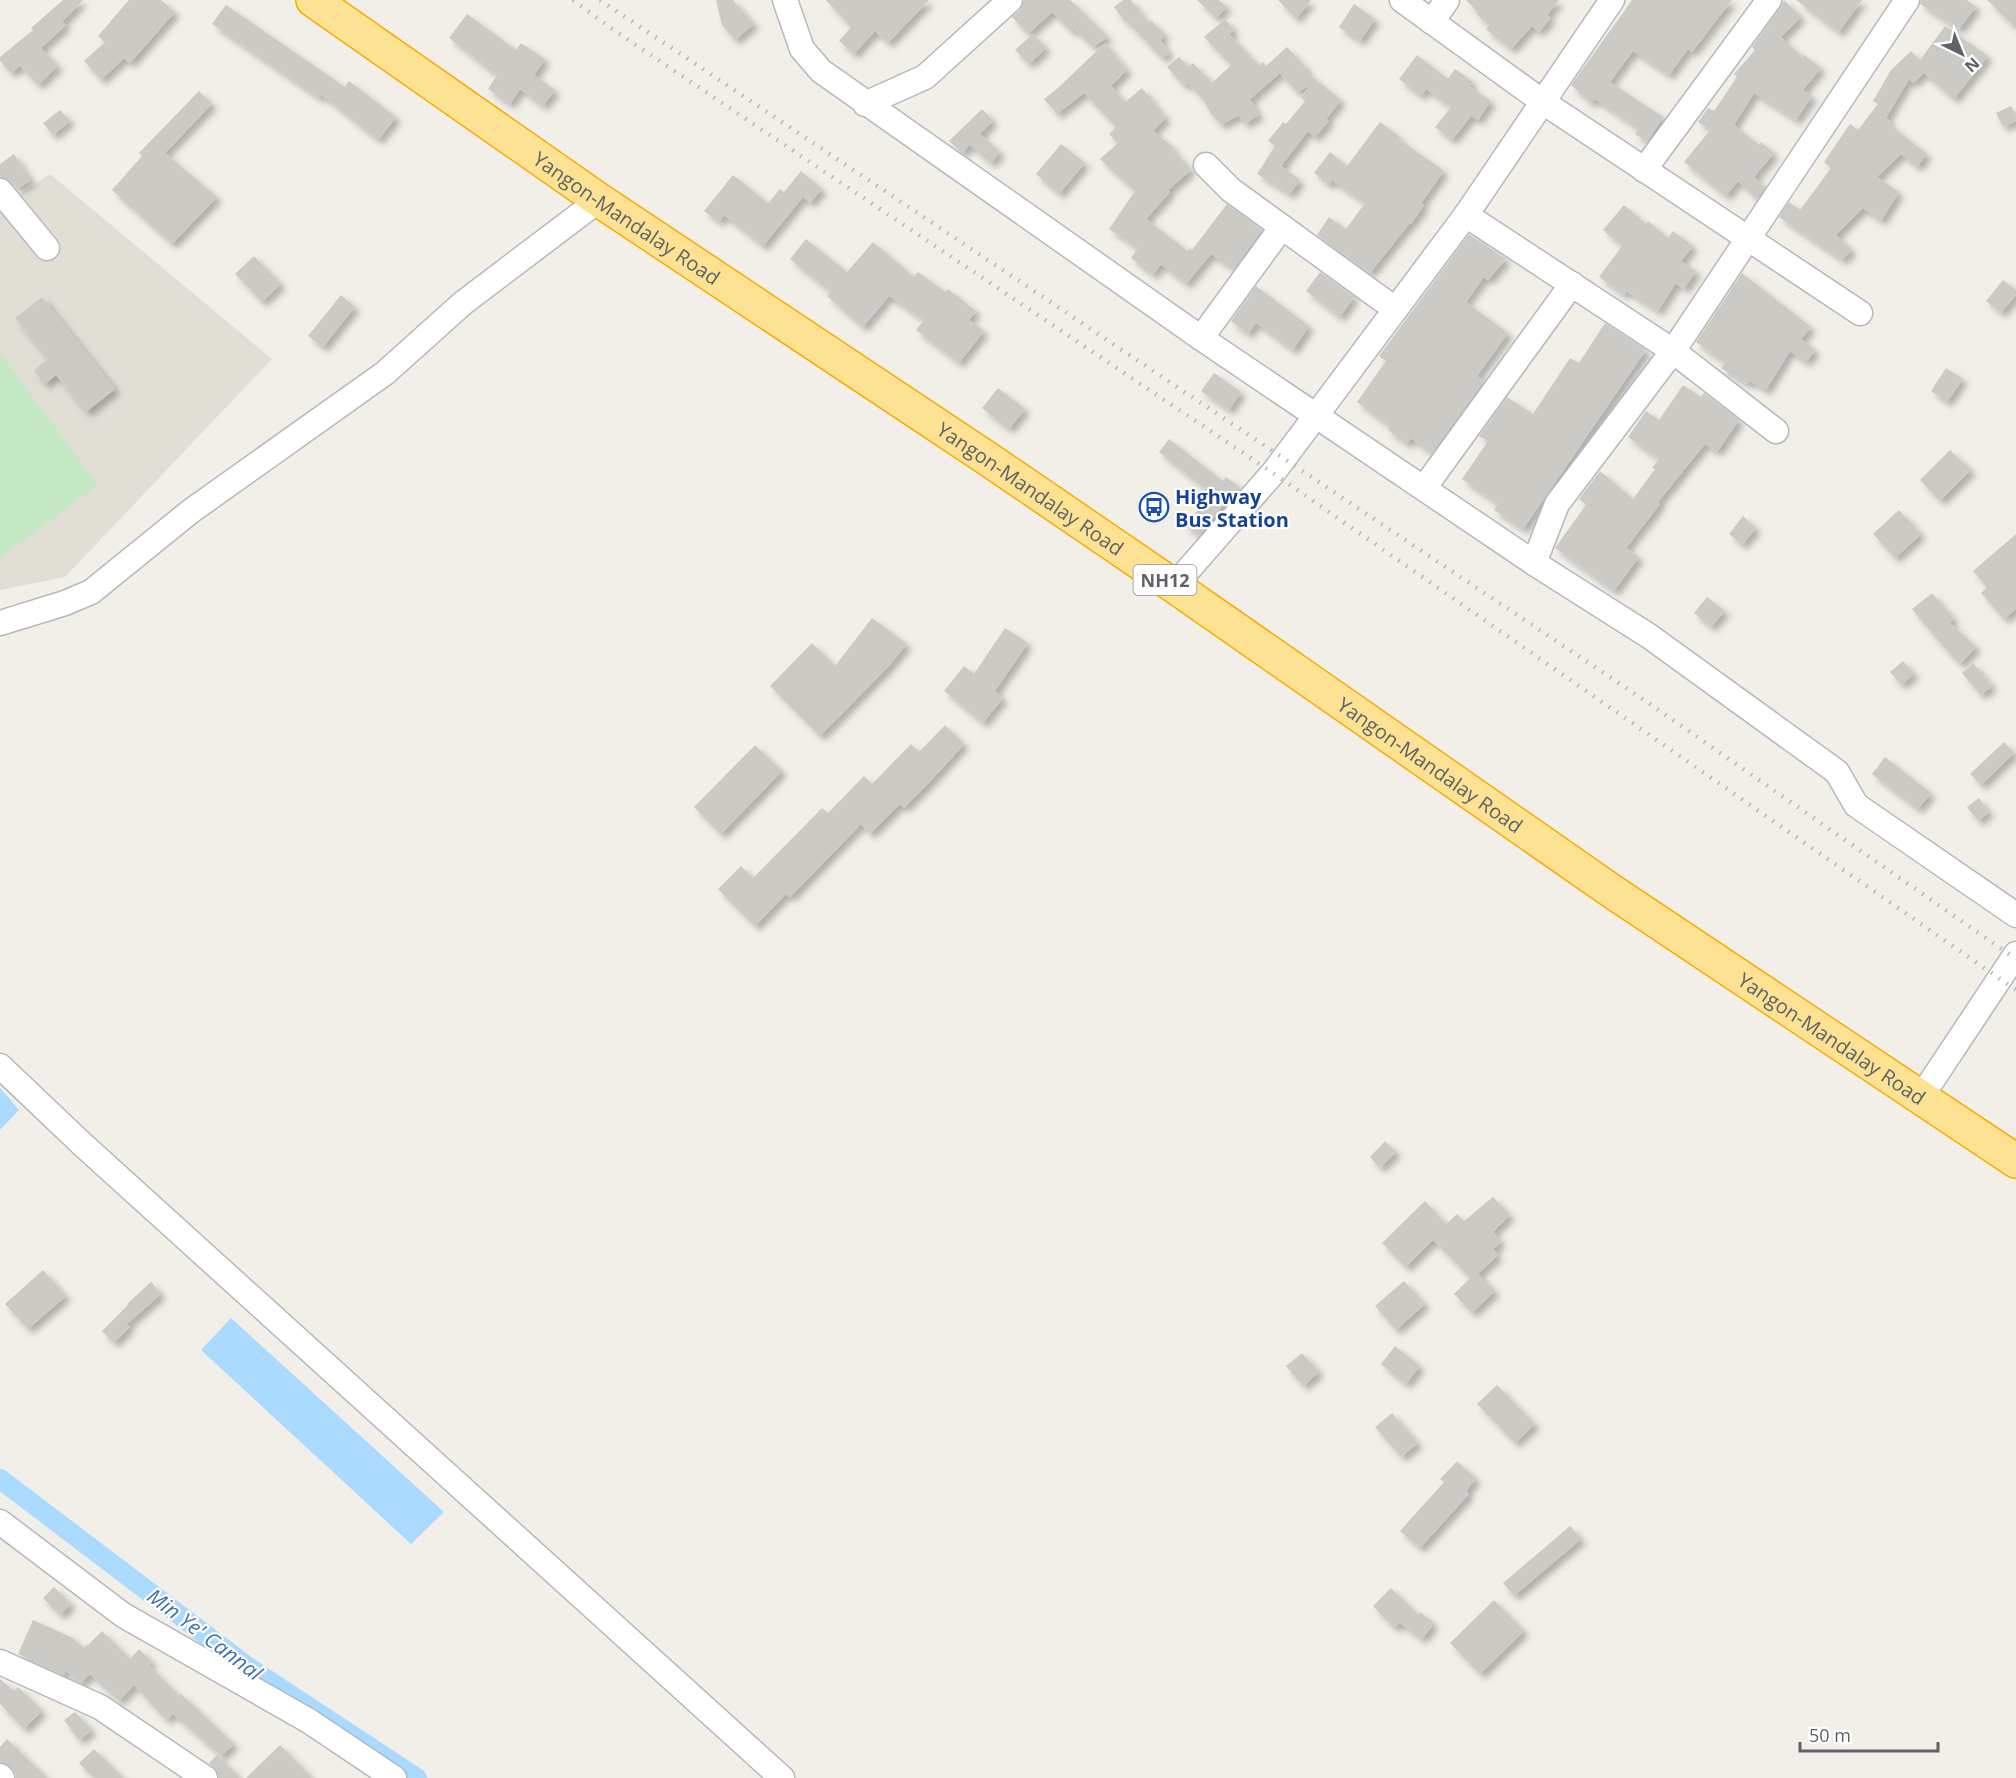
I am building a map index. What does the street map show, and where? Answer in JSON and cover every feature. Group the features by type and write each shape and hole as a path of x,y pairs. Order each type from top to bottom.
{"highway":[{"name":"Yangon-Mandalay Road","path":"313,0 599,200 1174,586 1613,892 2016,1161"}],"street":[{"path":"785,0 802,49 821,71 865,104 1201,338 1534,563 1649,636 1837,772 1856,806 2016,915"},
{"path":"865,104 925,77 1010,0"},
{"path":"1402,0 1543,102 1860,313"},
{"path":"1432,22 1447,0"},
{"path":"1174,586 1273,473 1466,215 1612,0"},
{"path":"1644,170 1768,0"},
{"path":"1534,563 1557,504 1673,351 1907,0"},
{"path":"1206,165 1231,190 1395,309"},
{"path":"0,191 47,248"},
{"path":"0,622 65,603 92,592 191,511 385,373 463,303 599,200"},
{"path":"1466,215 1673,351 1776,431"},
{"path":"1201,338 1282,227"},
{"path":"1424,488 1572,285"},
{"path":"1921,1097 2016,954"},
{"path":"0,1066 81,1144 783,1778"},
{"path":"0,1522 123,1615 309,1721 394,1778"},
{"path":"0,1662 100,1707 205,1778"}],"shaded area":[{"path":"50,174 272,359 65,577 0,590 0,207"}],"green space":[{"path":"0,353 98,485 0,558"}],"water":[{"path":"0,1088 19,1110 0,1130"},
{"path":"231,1318 444,1512 411,1544 201,1350"}],"building":[{"path":"63,0 83,0 62,22 66,25 41,48 58,66 38,85 20,66 11,73 0,61 0,57 33,30 31,28"},
{"path":"129,0 161,0 175,12 130,63 124,58 101,80 84,61 105,42 98,36"},
{"path":"716,0 733,0 754,24 735,40 722,25"},
{"path":"826,0 929,0 888,43 875,31 854,54 839,41 851,27"},
{"path":"1024,0 1070,0 1108,37 1093,47 1074,29 1072,32 1052,12 1028,34 1012,17 1020,10"},
{"path":"1123,0 1131,0 1148,23 1151,20 1165,35 1160,40 1169,53 1162,58 1126,23 1114,7"},
{"path":"1197,0 1219,0 1227,7 1216,18"},
{"path":"1278,0 1311,0 1296,19"},
{"path":"1466,0 1559,0 1547,15 1551,18 1539,32 1532,26 1511,49 1486,29 1489,25 1476,14 1478,12"},
{"path":"1632,0 1732,0 1692,52 1688,49 1669,75 1633,51 1610,82 1663,117 1647,142 1635,134 1639,129 1595,99 1591,103 1571,85"},
{"path":"1784,0 1801,17 1781,37 1802,57 1804,55 1821,68 1803,90 1812,96 1796,120 1754,93 1734,125 1759,145 1761,142 1774,153 1754,177 1765,187 1757,199 1738,181 1726,196 1684,162 1710,130 1698,122 1708,108 1714,111 1737,77 1734,74 1755,50 1752,47"},
{"path":"1796,0 1862,0 1839,32"},
{"path":"1921,0 1967,0 1976,7 1959,29 1920,4"},
{"path":"1987,0 2016,0 2016,28"},
{"path":"1354,4 1375,19 1360,41 1339,27"},
{"path":"226,5 345,87 349,81 396,117 378,140 322,95 319,98 212,24"},
{"path":"467,14 516,50 521,43 545,59 534,75 555,90 543,106 520,89 510,104 488,89 497,75 449,38"},
{"path":"1225,19 1234,30 1229,34 1259,66 1263,62 1266,66 1287,47 1307,69 1305,71 1341,100 1326,119 1329,121 1315,137 1308,131 1281,166 1300,180 1290,194 1257,174 1275,146 1268,141 1283,122 1286,124 1305,101 1301,97 1311,85 1297,92 1280,73 1250,99 1259,115 1244,124 1239,115 1221,125 1188,83 1184,86 1167,67 1179,57 1189,67 1193,63 1212,83 1231,65 1204,37"},
{"path":"1945,26 1988,56 1954,99 1924,73 1913,83 1909,79 1886,118 1891,122 1890,125 1927,154 1917,167 1901,154 1877,177 1899,192 1881,221 1863,208 1836,235 1852,250 1842,260 1779,217 1789,202 1800,210 1831,168 1824,162 1850,124 1858,130 1878,104 1873,101 1891,70 1911,51 1920,60"},
{"path":"1033,34 1046,48 1029,64 1015,50"},
{"path":"1105,43 1127,70 1111,86 1125,102 1142,88 1166,118 1153,131 1174,148 1173,150 1191,170 1168,190 1170,192 1146,219 1188,251 1190,248 1192,250 1227,204 1262,230 1234,269 1211,254 1186,284 1161,264 1153,275 1131,258 1138,248 1109,229 1135,191 1100,159 1118,143 1109,134 1116,127 1084,93 1057,114 1044,99"},
{"path":"1417,55 1448,79 1455,69 1473,82 1469,86 1491,101 1478,120 1471,116 1452,140 1435,127 1451,107 1426,89 1421,96 1399,79"},
{"path":"199,91 212,104 165,153 217,197 172,244 112,190 142,156 139,153"},
{"path":"2011,106 2016,115 2016,121 2003,127 1996,113"},
{"path":"982,109 993,121 980,134 1000,152 991,163 970,145 962,153 949,141"},
{"path":"60,110 70,121 53,135 43,123"},
{"path":"1380,122 1400,137 1399,139 1444,171 1421,203 1424,205 1411,224 1370,273 1317,235 1329,217 1346,229 1365,203 1332,180 1329,185 1314,173 1330,152 1347,166"},
{"path":"1061,144 1085,163 1059,194 1036,174"},
{"path":"14,154 31,180 17,189 11,182 0,177 0,164"},
{"path":"801,171 822,189 810,203 803,197 763,246 724,215 719,222 704,211 733,175 768,203 780,189 784,192"},
{"path":"1624,205 1646,224 1648,221 1668,238 1673,231 1693,246 1681,261 1696,271 1684,289 1676,283 1658,311 1626,291 1624,295 1599,277 1622,246 1603,230"},
{"path":"1469,234 1506,259 1488,280 1484,277 1466,302 1508,333 1477,376 1484,381 1432,453 1411,438 1407,444 1388,430 1390,426 1357,402 1386,361 1379,356"},
{"path":"806,239 847,272 873,242 914,277 918,272 946,292 948,289 976,311 969,320 984,331 959,363 916,330 924,320 889,296 863,327 827,296 831,292 790,259"},
{"path":"254,256 281,284 262,302 235,274"},
{"path":"1320,272 1354,297 1340,317 1306,291"},
{"path":"1742,273 1811,327 1801,339 1815,350 1806,362 1790,351 1766,390 1750,381 1747,384 1721,368 1725,363 1696,342"},
{"path":"2003,280 2016,290 2016,295 2001,313 1986,301"},
{"path":"1256,286 1309,326 1293,350 1256,323 1248,334 1231,321"},
{"path":"341,295 355,307 323,347 308,336"},
{"path":"42,297 115,389 86,412 56,375 45,384 34,370 48,359 15,318"},
{"path":"1605,323 1646,350 1523,529 1494,510 1498,504 1462,479 1488,441 1479,436 1507,397 1533,414 1570,358 1579,363"},
{"path":"1946,368 1963,379 1947,402 1931,391"},
{"path":"1214,373 1241,392 1229,410 1201,391"},
{"path":"1683,385 1701,397 1704,393 1739,420 1717,452 1705,444 1658,502 1660,504 1626,548 1639,557 1614,591 1555,548 1586,505 1579,499 1600,471 1633,499 1655,469 1652,468 1659,459 1628,437 1646,411 1659,420"},
{"path":"998,388 1025,409 1009,429 982,408"},
{"path":"1169,439 1223,481 1226,477 1238,486 1199,536 1185,526 1211,493 1159,452"},
{"path":"1950,450 1971,470 1940,501 1920,480"},
{"path":"1899,510 1921,534 1895,558 1873,534"},
{"path":"1743,516 1756,528 1742,545 1729,534"},
{"path":"2016,534 2016,609 2004,619 1981,593 1987,587 1973,571"},
{"path":"1932,593 1954,619 1950,623 1976,647 1960,664 1912,609"},
{"path":"1707,597 1725,611 1711,627 1694,613"},
{"path":"872,618 907,644 887,668 820,736 770,686 812,643 835,666"},
{"path":"1005,628 1028,643 995,691 1003,698 983,723 944,691 964,666 974,674"},
{"path":"1903,661 1914,674 1901,685 1890,672"},
{"path":"1973,663 1992,686 1981,695 1962,673"},
{"path":"945,725 964,744 939,772 904,808 900,804 870,834 861,824 790,897 786,894 755,926 718,889 741,866 753,878 822,808 828,813 864,776 872,784 911,744 919,752"},
{"path":"2004,742 2014,753 1981,785 1970,774"},
{"path":"755,745 782,771 721,834 694,807"},
{"path":"1885,757 1931,793 1918,809 1872,774"},
{"path":"1979,798 1989,812 1978,821 1967,807"},
{"path":"1385,1141 1396,1152 1380,1168 1370,1157"},
{"path":"1493,1197 1510,1215 1493,1232 1501,1242 1493,1249 1498,1255 1478,1274 1495,1291 1472,1313 1454,1294 1470,1278 1433,1240 1406,1267 1382,1243 1425,1201 1446,1224 1457,1214 1464,1221"},
{"path":"43,1270 66,1296 28,1329 5,1304"},
{"path":"1404,1281 1425,1304 1396,1330 1375,1306"},
{"path":"151,1282 161,1294 127,1324 130,1327 114,1343 102,1331"},
{"path":"1395,1346 1420,1366 1406,1384 1381,1364"},
{"path":"1302,1353 1319,1372 1303,1386 1286,1366"},
{"path":"1497,1385 1535,1424 1515,1443 1477,1404"},
{"path":"1392,1413 1418,1443 1401,1457 1375,1427"},
{"path":"1457,1461 1476,1479 1466,1491 1469,1494 1420,1548 1400,1531 1444,1482 1440,1479"},
{"path":"1570,1526 1581,1539 1514,1596 1503,1583"},
{"path":"54,1587 71,1604 60,1615 43,1598"},
{"path":"1391,1588 1418,1615 1420,1612 1432,1621 1432,1626 1422,1639 1400,1623 1394,1628 1373,1606"},
{"path":"1494,1600 1524,1631 1480,1674 1450,1643"},
{"path":"33,1620 71,1637 84,1648 88,1644 91,1645 89,1644 102,1631 130,1659 139,1649 152,1662 149,1665 179,1696 181,1694 234,1744 221,1756 173,1714 166,1720 134,1685 119,1701 90,1674 81,1683 66,1671 63,1675 18,1654"},
{"path":"0,1679 14,1691 18,1687 42,1711 24,1729 0,1704"},
{"path":"75,1712 92,1730 79,1740 64,1720"},
{"path":"7,1739 47,1778 16,1778 10,1766 0,1762 0,1747"},
{"path":"280,1745 312,1778 246,1778"},
{"path":"94,1749 123,1778 94,1778 79,1763"},
{"path":"217,1755 240,1778 219,1778 217,1771 209,1763"}],"waterway":[{"name":"Min Ye' Cannal","path":"0,1479 248,1667 417,1778"}],"railway":[{"path":"573,0 615,31 1273,473 2016,990"},
{"path":"600,0 1647,702 2016,959"}],"place":[{"name":"Highway Bus Station","path":"1154,507"}]}
